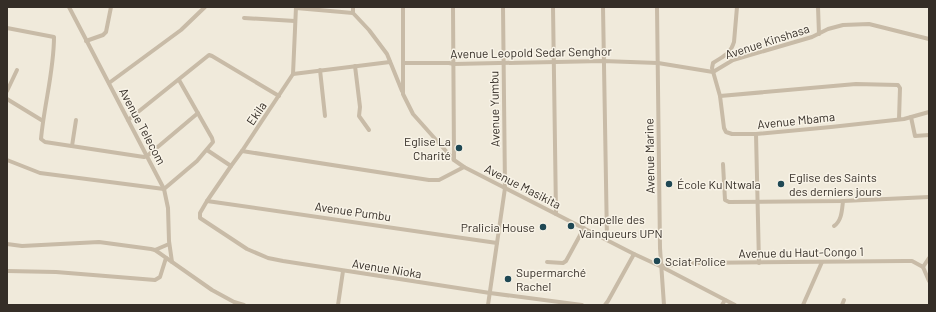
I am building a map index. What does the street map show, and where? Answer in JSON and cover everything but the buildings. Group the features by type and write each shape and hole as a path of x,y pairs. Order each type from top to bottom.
{"street":[{"name":"Avenue Telecom","path":"68,7 164,189 168,208 169,244 172,262"},
{"path":"86,41 106,32 111,7"},
{"path":"109,84 181,30 205,7"},
{"path":"353,7 353,12 296,7 293,74 390,62"},
{"path":"403,7 403,94"},
{"path":"453,7 454,160"},
{"name":"Avenue Yumbu","path":"488,305 505,188 503,7"},
{"path":"554,7 556,214"},
{"path":"603,7 607,240"},
{"name":"Avenue Marine","path":"657,7 664,305"},
{"path":"658,63 713,72 713,63 725,56 733,47 737,7"},
{"path":"818,7 819,34"},
{"name":"Avenue Masikita","path":"353,12 387,54 403,94 414,114 454,160 464,167 634,254 662,266 736,305"},
{"path":"244,18 295,21"},
{"name":"Avenue Kinshasa","path":"713,72 732,60 812,37 828,29 843,25 864,23 929,39"},
{"path":"7,28 54,37 52,71 43,121 42,141 144,157 198,113"},
{"path":"128,120 209,56 212,56 279,96"},
{"name":"Avenue Leopold Sedar Senghor","path":"404,62 454,64 603,61 658,63"},
{"path":"355,66 360,107 359,116 369,130"},
{"path":"7,91 17,70"},
{"path":"320,70 325,116"},
{"name":"Avenue Mbama","path":"713,72 720,96 724,128 726,132 736,135 899,119 929,112"},
{"name":"Ekila","path":"200,218 200,213 207,201 293,74"},
{"path":"7,160 40,173 164,189 197,161 213,142 180,80"},
{"path":"720,96 856,84 898,85 900,88 899,119"},
{"path":"7,99 43,121"},
{"path":"911,117 915,136 929,135"},
{"path":"72,146 76,120"},
{"path":"756,134 759,263"},
{"path":"207,150 230,166"},
{"path":"242,151 429,180 439,180 445,178 464,167"},
{"path":"723,164 726,201 729,202 843,201 929,198"},
{"name":"Avenue Pumbu","path":"207,201 497,243"},
{"path":"834,226 840,220 843,201"},
{"name":"Avenue Nioka","path":"200,218 247,249 283,261 490,293 582,305"},
{"path":"547,262 563,263 566,261 584,228"},
{"path":"7,244 22,246 99,242 123,244 155,250 212,290 228,299 244,305"},
{"path":"155,250 169,244"},
{"path":"605,305 634,254"},
{"path":"7,271 70,273 155,280 160,277 166,258"},
{"path":"929,258 923,267 929,281"},
{"name":"Avenue du Haut-Congo 1","path":"662,266 694,263 905,260 923,267"},
{"path":"803,305 822,262"},
{"path":"338,305 343,271"},
{"path":"722,305 725,300"},
{"path":"842,305 844,300"}],"place":[{"name":"Eglise La Charité","path":"459,148"},
{"name":"École Ku Ntwala","path":"669,184"},
{"name":"Eglise des Saints des derniers jours","path":"781,184"},
{"name":"Chapelle des Vainqueurs UPN","path":"571,226"},
{"name":"Pralicia House","path":"543,227"},
{"name":"Sciat Police","path":"657,261"},
{"name":"Supermarché Rachel","path":"508,279"}]}
